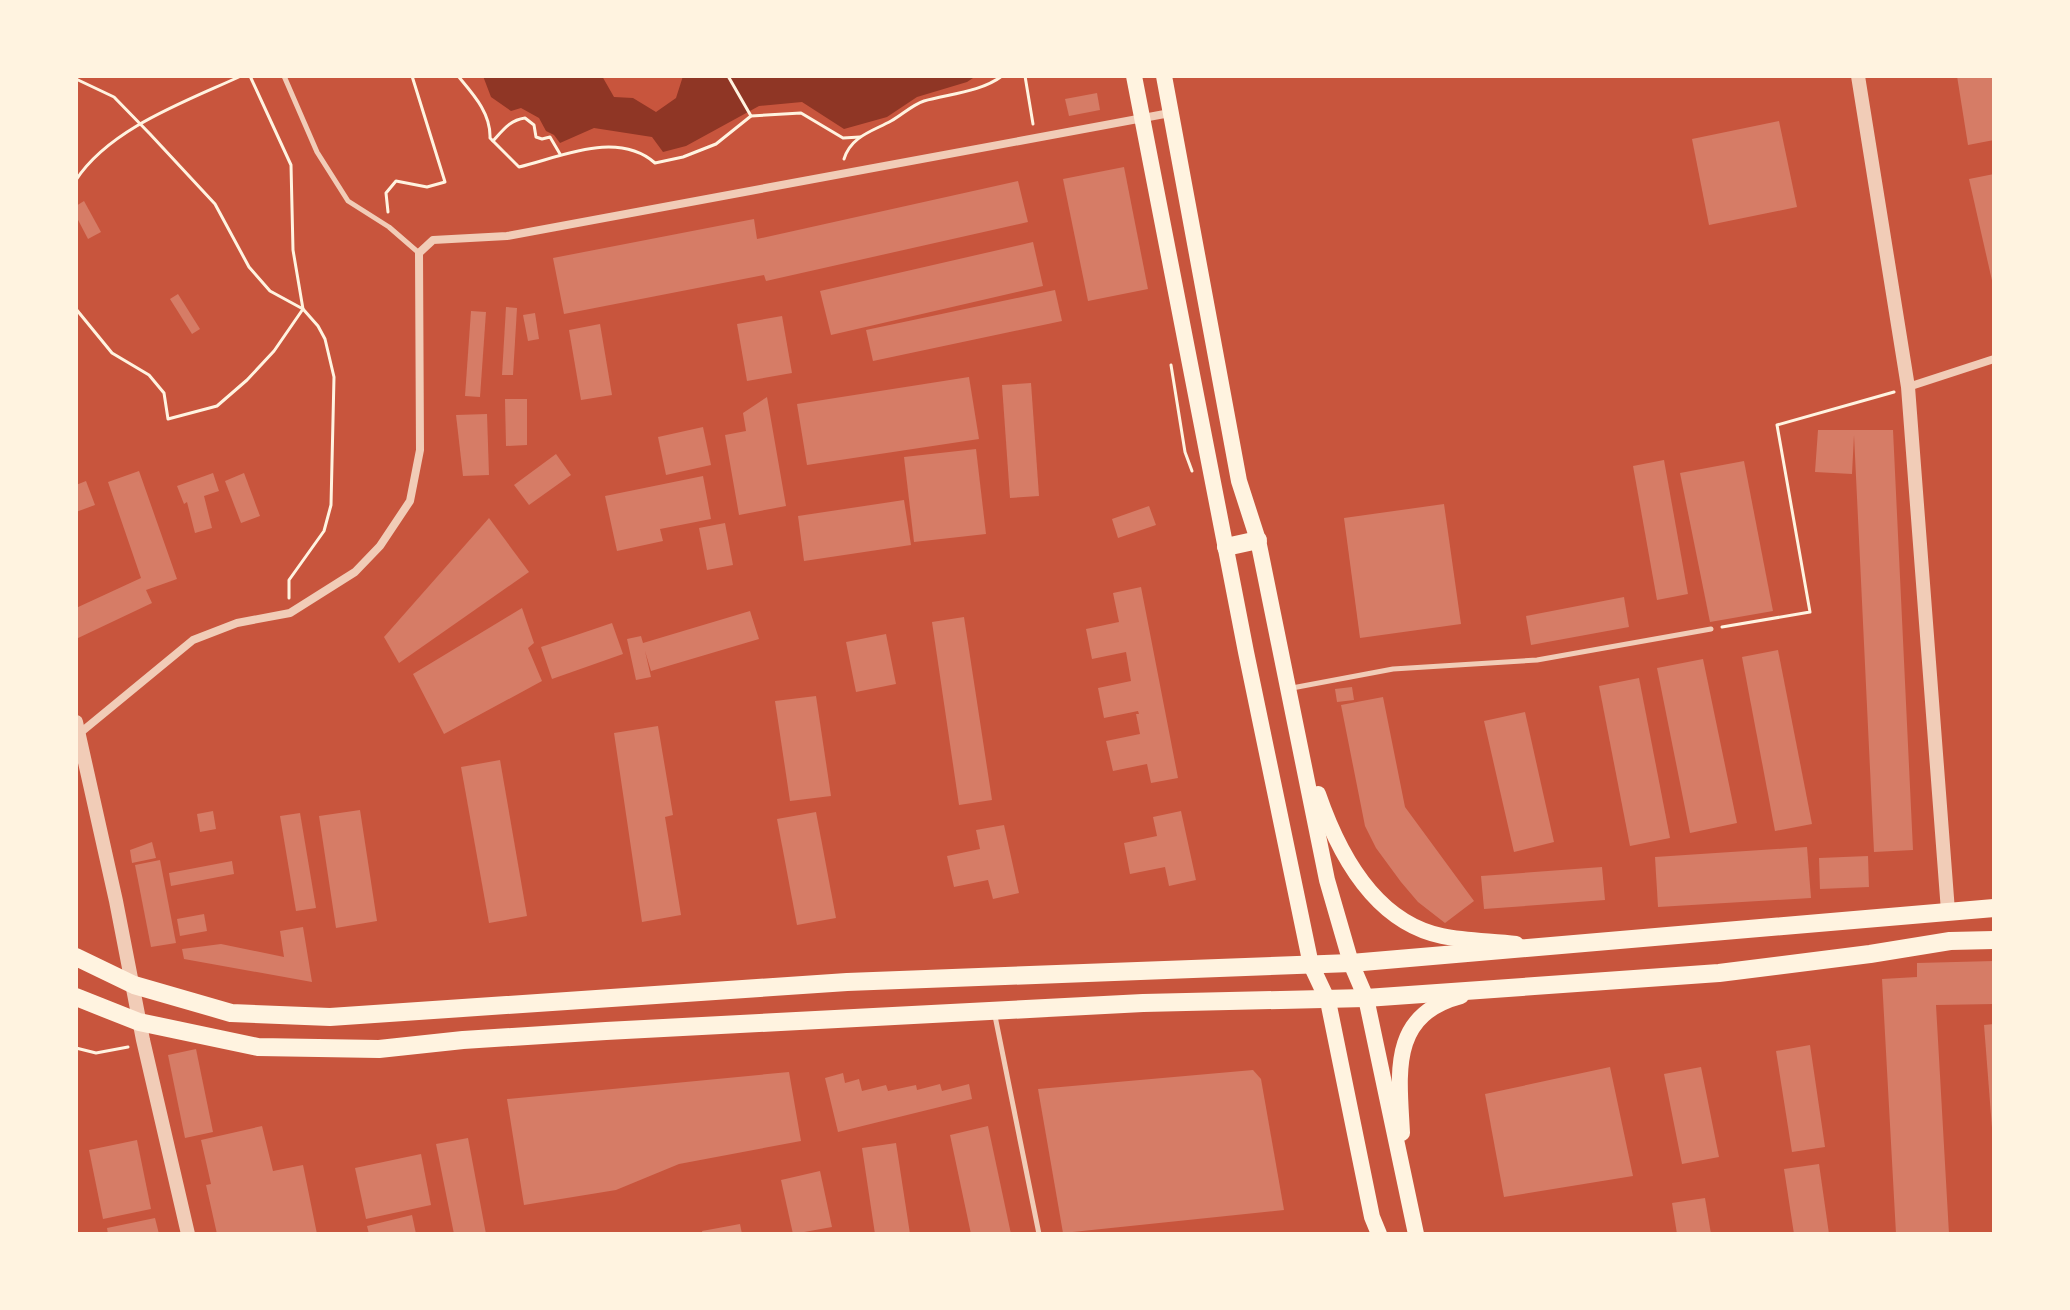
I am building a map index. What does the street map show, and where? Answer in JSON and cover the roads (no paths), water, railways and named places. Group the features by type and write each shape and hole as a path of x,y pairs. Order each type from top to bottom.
{"main road":[{"path":"1134,76 1311,965 1328,1001 1372,1217 1379,1234"},
{"path":"1164,76 1239,481 1258,540 1327,880 1351,963 1366,998 1416,1234"},
{"path":"1226,547 1258,540"},
{"path":"1300,741 1323,808 1349,864 1379,904 1408,925 1442,936 1542,946"},
{"path":"76,957 134,985 231,1013 330,1017 847,982 1351,963 1994,908"},
{"path":"1948,911 1950,941"},
{"path":"76,997 141,1031 258,1047 379,1049 606,1031 1143,1003 1328,1001 1734,971 1950,941 1994,940"},
{"path":"1404,1187 1399,1066 1406,1039 1430,1007 1482,990"}],"street":[{"path":"1858,76 1908,387 1948,911"},
{"path":"188,1234 141,1031 134,985 78,728 193,640 237,623 290,613 355,572 380,546 410,501 420,450 419,253 433,240 507,236 1171,113"},
{"path":"1908,387 1994,359"}],"lane":[{"path":"284,76 317,152 348,201 389,227 419,253"},
{"path":"1289,688 1393,669 1537,660 1711,629"},
{"path":"994,1011 1039,1234"}]}
